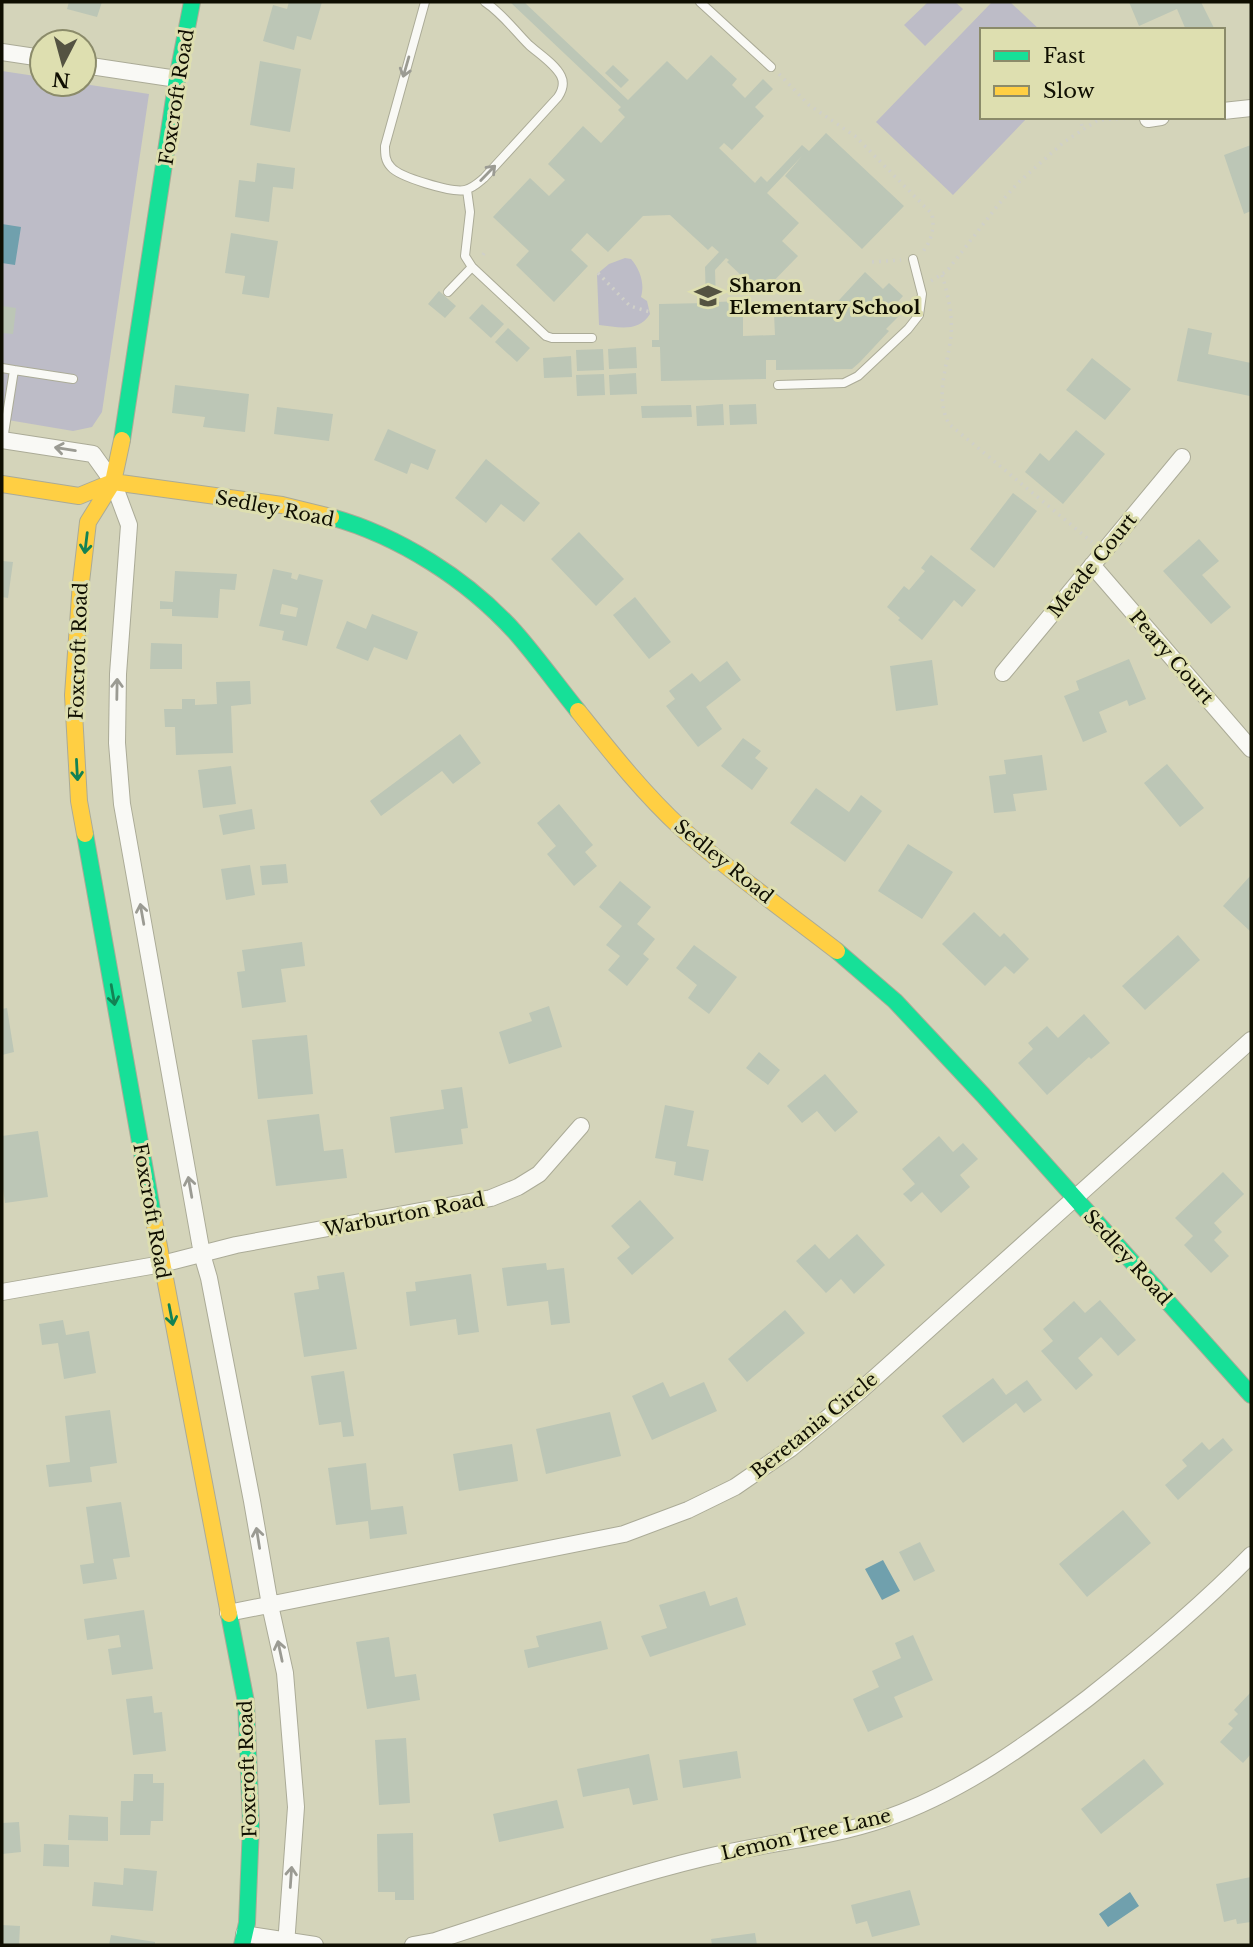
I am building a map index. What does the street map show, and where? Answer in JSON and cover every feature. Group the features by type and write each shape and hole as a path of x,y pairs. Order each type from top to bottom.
{"street":[{"name":"Foxcroft Road","path":"192,2 177,79 123,437 113,482 88,522 80,582 73,695 79,801 162,1264 246,1702 251,1825 243,1940"},
{"path":"2,52 28,56"},
{"path":"98,67 177,79"},
{"path":"1225,111 1251,108"},
{"path":"2,440 93,454 113,482 129,525 118,674 117,743 122,804 202,1254 209,1278 285,1673 296,1807 286,1942"},
{"name":"Meade Court","path":"1003,673 1181,457"},
{"path":"2,484 79,496 113,482"},
{"name":"Sedley Road","path":"113,482 282,505 335,518 396,542 466,587 514,631 613,755 656,803 719,859 859,968 895,1001 1251,1395"},
{"name":"Peary Court","path":"1092,565 1251,749"},
{"name":"Beretania Circle","path":"228,1613 624,1534 688,1510 726,1492 790,1449 860,1391 1251,1040"},
{"name":"Warburton Road","path":"162,1264 246,1243 491,1198 540,1174 581,1126"},
{"path":"2,1292 162,1264"},
{"name":"Lemon Tree Lane","path":"413,1945 435,1941 636,1876 705,1857 857,1827 929,1801 981,1773 1051,1726 1145,1653 1214,1593 1251,1555"},
{"path":"243,1940 315,1945"}],"lane":[{"path":"425,2 385,146 385,155 392,169 403,176 456,191 467,190 484,178 558,97 563,88 558,73 509,21 485,2"},
{"path":"700,2 771,67"},
{"path":"467,190 470,212 465,256 472,267 546,336 592,338"},
{"path":"778,384 844,383 854,379 916,320 922,301 913,259"},
{"path":"448,292 472,267"},
{"path":"2,368 73,379"},
{"path":"2,440 14,370"}],"path":[{"path":"771,67 809,104 855,136 932,214 933,227 927,248 913,259 872,262"},
{"path":"1080,119 1082,130"},
{"path":"919,285 942,275 1037,164 1082,130 1102,119"},
{"path":"598,273 630,306 650,312"},
{"path":"942,275 948,296 951,324 942,397 943,410 949,424 1103,552"}],"shaded area":[{"path":"928,2 955,2 963,9 925,46 904,25"},
{"path":"992,2 1010,2 1038,28 980,28 980,119 1026,119 953,195 876,122"},
{"path":"2,71 28,75 28,98 98,98 98,86 149,94 102,412 92,427 73,431 2,419"},
{"path":"625,258 631,259 637,267 642,282 641,297 647,301 650,314 634,326 599,325 597,274 609,264"}],"water":[{"path":"2,224 21,227 15,265 2,263"},
{"path":"883,1560 900,1591 882,1600 865,1569"},
{"path":"1130,1892 1139,1906 1108,1927 1099,1914"}],"building":[{"path":"69,2 102,2 97,17 67,9"},
{"path":"289,2 322,2 311,40 297,36 294,50 263,41 273,5 287,9"},
{"path":"510,2 524,2 628,100 667,61 687,80 711,55 737,79 732,85 745,98 763,79 773,89 755,107 764,116 732,150 724,143 719,148 755,183 761,176 767,182 802,145 809,151 826,133 904,206 862,249 785,176 802,156 767,193 799,223 782,241 798,256 761,294 726,258 715,270 716,302 743,301 743,336 775,335 774,313 829,311 865,272 883,289 889,283 903,296 896,304 904,311 860,362 852,369 776,370 776,360 766,360 766,379 661,381 660,347 652,347 652,340 659,340 659,304 706,303 705,267 719,252 712,246 708,250 670,215 643,216 608,252 587,233 571,250 588,266 554,302 516,265 529,251 493,217 530,178 549,196 565,180 548,164 583,126 601,143 625,117 618,110 621,107"},
{"path":"1129,2 1201,2 1214,28 1185,28 1177,9 1139,26"},
{"path":"260,61 301,69 290,132 250,125"},
{"path":"613,65 629,80 621,88 605,73"},
{"path":"1251,145 1251,211 1244,214 1224,155"},
{"path":"257,163 295,168 293,189 273,187 269,222 235,217 239,180 255,182"},
{"path":"231,233 278,241 269,298 242,294 245,276 225,273"},
{"path":"439,291 456,306 445,318 428,304"},
{"path":"482,304 504,324 491,338 469,318"},
{"path":"2,306 16,308 13,334 2,333"},
{"path":"508,328 530,348 517,362 495,342"},
{"path":"1188,328 1212,333 1208,354 1251,363 1250,396 1177,381"},
{"path":"636,347 637,368 609,369 608,349"},
{"path":"603,349 604,370 577,371 576,350"},
{"path":"571,356 572,377 544,378 543,358"},
{"path":"1092,358 1131,389 1105,420 1066,390"},
{"path":"636,373 637,394 610,395 609,375"},
{"path":"604,374 605,395 577,396 576,375"},
{"path":"175,385 249,394 245,432 203,427 205,417 172,413"},
{"path":"723,404 724,425 697,426 696,406"},
{"path":"756,404 757,424 730,425 729,405"},
{"path":"691,405 692,417 642,418 641,406"},
{"path":"277,407 333,414 329,441 274,434"},
{"path":"388,429 436,450 428,470 411,463 407,474 374,460"},
{"path":"1076,430 1105,454 1063,504 1025,472 1040,453 1049,461"},
{"path":"486,459 540,503 524,522 501,504 486,523 455,498"},
{"path":"1013,493 1037,511 994,568 970,549"},
{"path":"579,532 624,579 596,606 551,559"},
{"path":"1199,539 1219,561 1202,575 1231,607 1211,624 1163,571"},
{"path":"931,555 976,590 962,607 954,600 922,640 887,607 904,586 909,590 925,571 921,568"},
{"path":"2,561 13,562 8,598 2,597"},
{"path":"273,569 292,573 291,578 297,580 299,574 323,580 307,646 282,640 284,631 259,626","holes":["282,604 298,608 296,617 280,614"]},
{"path":"175,571 237,574 235,590 220,589 218,618 172,616 172,609 160,609 160,601 173,602"},
{"path":"635,597 671,642 649,659 613,615"},
{"path":"372,614 418,632 407,660 374,647 368,661 336,648 347,621 366,629"},
{"path":"151,643 182,644 182,669 150,669"},
{"path":"1129,659 1146,699 1129,706 1127,700 1099,712 1107,732 1083,742 1064,696 1079,690 1076,681"},
{"path":"932,660 938,705 896,711 890,666"},
{"path":"727,661 741,680 706,707 722,729 698,747 666,706 675,699 669,691 692,673 700,682"},
{"path":"250,681 251,704 231,706 233,753 176,755 175,727 165,727 164,709 182,709 182,699 195,699 195,705 217,704 216,682"},
{"path":"460,734 481,763 453,784 442,771 381,816 370,801"},
{"path":"743,738 761,751 755,758 768,768 752,790 721,766"},
{"path":"1042,755 1047,790 1013,794 1016,811 994,813 989,776 1006,774 1004,760"},
{"path":"1167,764 1204,808 1180,827 1144,783"},
{"path":"231,766 236,804 203,808 198,770"},
{"path":"816,788 849,812 861,795 882,811 845,862 790,823"},
{"path":"559,804 593,845 585,852 597,866 574,886 547,854 556,846 537,823"},
{"path":"252,809 255,829 223,835 219,815"},
{"path":"908,844 953,872 922,919 878,891"},
{"path":"286,864 288,883 262,885 260,866"},
{"path":"250,865 255,895 226,900 221,869"},
{"path":"1251,875 1251,932 1223,906"},
{"path":"620,881 651,907 637,924 655,939 643,954 649,959 627,986 608,970 620,956 606,945 622,926 599,907"},
{"path":"974,912 1000,937 1004,933 1029,959 1014,974 1005,966 985,986 942,944"},
{"path":"1178,935 1200,960 1145,1010 1122,986"},
{"path":"302,942 305,966 281,969 286,1002 242,1008 237,972 245,971 242,950"},
{"path":"694,945 737,977 709,1014 688,998 697,985 676,968"},
{"path":"549,1006 562,1047 509,1064 499,1032 532,1021 529,1013"},
{"path":"7,1008 14,1052 2,1055 2,1009"},
{"path":"1084,1014 1110,1043 1091,1059 1089,1057 1047,1095 1018,1063 1033,1049 1028,1043 1047,1026 1058,1038"},
{"path":"307,1035 313,1094 258,1099 252,1040"},
{"path":"759,1052 780,1070 768,1085 746,1068"},
{"path":"825,1074 858,1112 835,1132 817,1111 802,1123 787,1106"},
{"path":"462,1087 468,1128 461,1129 463,1144 395,1153 390,1117 444,1109 441,1090"},
{"path":"665,1105 694,1111 687,1146 709,1150 703,1181 674,1175 676,1162 655,1158"},
{"path":"319,1114 324,1151 343,1149 347,1178 276,1186 267,1120"},
{"path":"38,1131 48,1197 5,1203 2,1136"},
{"path":"939,1136 953,1152 963,1143 978,1159 960,1175 970,1187 941,1213 922,1192 911,1202 903,1194 915,1184 902,1169"},
{"path":"1223,1172 1244,1194 1214,1223 1222,1232 1214,1240 1229,1256 1211,1273 1184,1245 1193,1236 1175,1218"},
{"path":"640,1200 674,1238 632,1275 617,1258 630,1247 611,1226"},
{"path":"857,1234 885,1265 854,1294 841,1279 826,1293 796,1261 815,1244 829,1259"},
{"path":"546,1263 547,1270 564,1268 570,1323 551,1325 548,1301 507,1306 502,1268"},
{"path":"344,1272 357,1349 304,1357 294,1293 319,1289 317,1276"},
{"path":"471,1274 479,1332 458,1335 456,1319 410,1326 406,1292 416,1291 415,1282"},
{"path":"1100,1300 1136,1340 1118,1356 1101,1337 1078,1358 1093,1375 1076,1390 1041,1351 1053,1341 1043,1329 1074,1301 1085,1313"},
{"path":"785,1310 805,1333 747,1382 728,1359"},
{"path":"63,1320 66,1335 89,1331 96,1373 64,1379 58,1343 42,1345 39,1324"},
{"path":"344,1371 354,1436 343,1437 341,1422 319,1425 311,1376"},
{"path":"993,1378 1006,1395 1027,1380 1042,1400 1024,1413 1016,1403 963,1443 942,1416"},
{"path":"663,1382 670,1397 704,1382 717,1411 652,1440 632,1396"},
{"path":"110,1410 117,1463 90,1467 92,1482 49,1487 46,1465 70,1462 65,1416"},
{"path":"610,1412 621,1456 546,1474 536,1429"},
{"path":"1223,1438 1233,1450 1178,1500 1165,1485 1187,1466 1182,1460 1202,1442 1209,1450"},
{"path":"512,1444 518,1481 459,1491 453,1454"},
{"path":"366,1463 371,1510 403,1506 407,1534 370,1539 368,1521 336,1525 328,1468"},
{"path":"121,1502 130,1557 113,1559 117,1579 83,1584 80,1565 94,1563 86,1507"},
{"path":"1123,1510 1151,1543 1087,1597 1059,1564"},
{"path":"920,1542 935,1571 914,1581 899,1552"},
{"path":"705,1591 710,1606 737,1597 746,1625 650,1657 641,1636 667,1628 659,1605"},
{"path":"144,1610 153,1669 112,1675 108,1649 121,1647 119,1635 87,1640 84,1619"},
{"path":"601,1621 608,1649 528,1668 524,1650 539,1647 536,1636"},
{"path":"913,1635 933,1680 894,1697 903,1717 868,1732 853,1699 879,1687 872,1671 901,1658 895,1643"},
{"path":"389,1637 395,1677 416,1674 420,1700 367,1709 356,1642"},
{"path":"1251,1692 1251,1754 1243,1763 1220,1742 1233,1728 1228,1724 1238,1714 1234,1710"},
{"path":"152,1696 154,1713 162,1712 166,1751 133,1755 126,1699"},
{"path":"406,1738 410,1803 379,1805 375,1740"},
{"path":"737,1751 741,1778 683,1788 679,1760"},
{"path":"649,1754 658,1800 633,1805 629,1788 583,1797 577,1769"},
{"path":"1144,1759 1164,1784 1101,1834 1081,1809"},
{"path":"134,1774 153,1774 153,1783 164,1783 163,1821 151,1821 150,1835 120,1835 121,1801 133,1801"},
{"path":"557,1800 564,1828 499,1842 493,1814"},
{"path":"69,1815 108,1817 108,1841 68,1840"},
{"path":"19,1822 21,1852 2,1854 2,1823"},
{"path":"413,1833 414,1900 395,1900 395,1892 378,1892 377,1834"},
{"path":"44,1844 69,1845 69,1867 43,1866"},
{"path":"124,1868 157,1871 153,1911 92,1906 94,1882 123,1885"},
{"path":"1251,1877 1251,1922 1237,1924 1236,1919 1224,1922 1216,1884"},
{"path":"910,1890 920,1925 872,1937 867,1921 856,1924 851,1905"},
{"path":"2,1925 20,1926 19,1945 2,1945"},
{"path":"755,1933 757,1945 712,1945 711,1939"},
{"path":"111,1935 155,1942 155,1945 109,1945"}],"traffic: fast":[{"path":"122,440 177,79 192,2"},
{"path":"331,517 356,525 406,548 454,577 476,594 515,632 578,711"},
{"path":"85,834 153,1215"},
{"path":"837,951 895,1001 983,1095 1251,1395"},
{"path":"229,1614 246,1702 251,1825 247,1923 242,1945"}],"traffic: slow":[{"path":"85,834 79,801 73,695 81,582 88,522 113,482 122,440"},
{"path":"2,484 79,496 113,482 282,505 331,517"},
{"path":"578,711 640,786 681,828 837,951"},
{"path":"153,1215 229,1614"}],"place":[{"name":"Sharon Elementary School","path":"708,296"}]}
